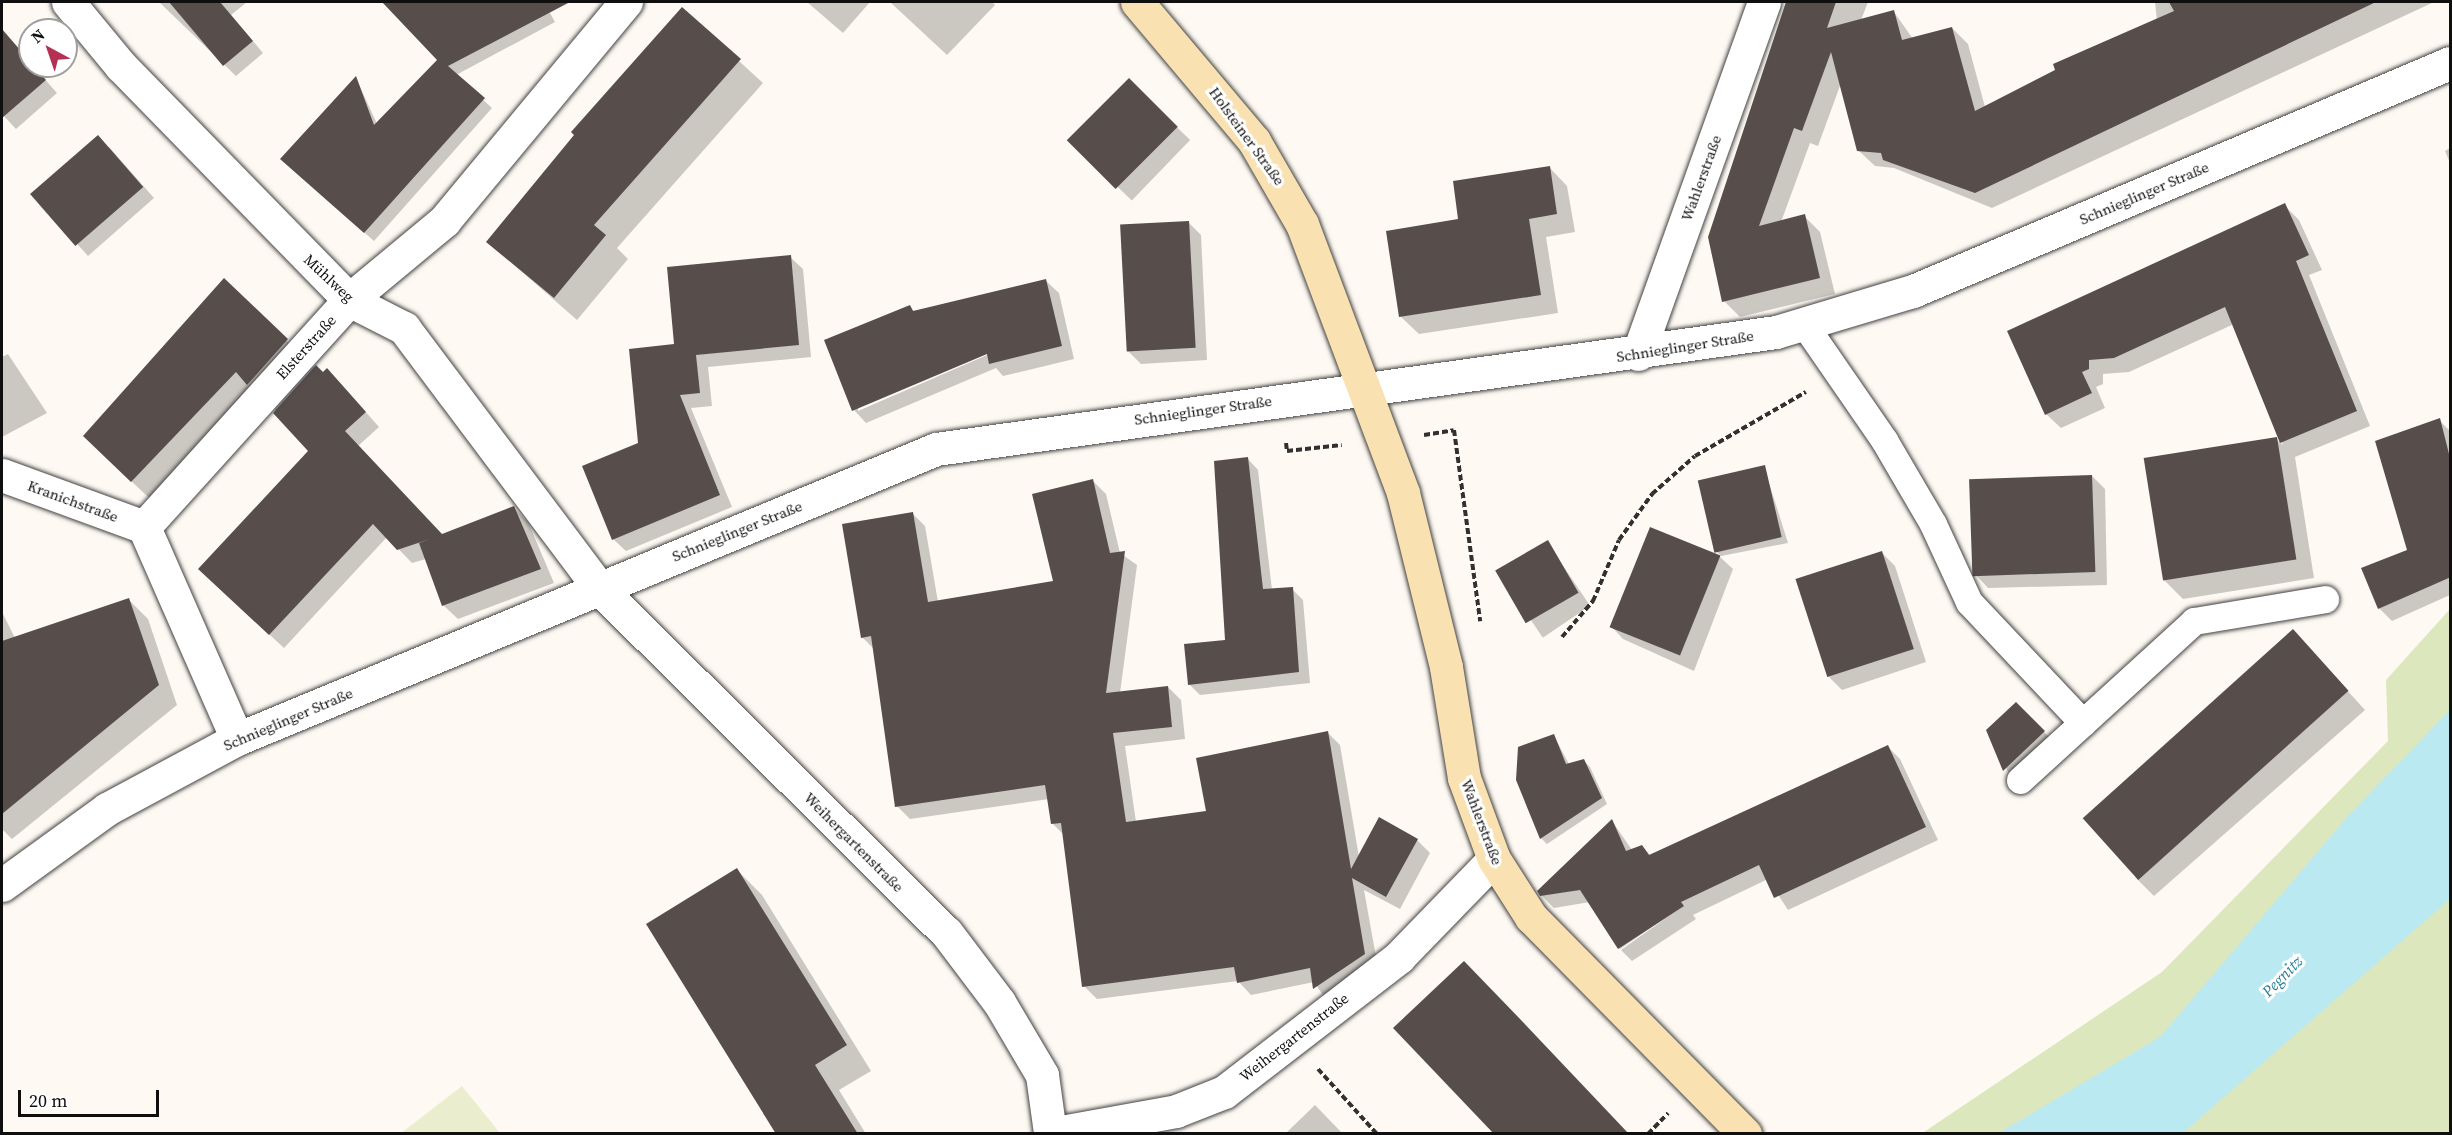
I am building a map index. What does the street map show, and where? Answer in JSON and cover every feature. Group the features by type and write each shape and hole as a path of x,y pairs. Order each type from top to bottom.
{"main road":[{"name":"Holsteiner Straße","path":"1137,2 1270,164 1302,224 1366,389"},
{"name":"Wahlerstraße","path":"1366,389 1409,516 1446,666 1464,778 1494,859 1531,917 1745,1134"}],"street":[{"name":"Mühlweg","path":"68,2 121,66 349,300 404,328 599,588"},
{"name":"Elsterstraße","path":"144,527 349,300 444,221 626,2"},
{"name":"Wahlerstraße","path":"1638,354 1764,2"},
{"name":"Schnieglinger Straße","path":"2,885 107,809 237,739 936,449 1638,354 1804,324 1913,291 2451,63"},
{"name":"Kranichstraße","path":"2,475 144,527"},
{"path":"144,527 237,739"},
{"name":"Weihergartenstraße","path":"599,588 946,932 999,1002 1042,1075 1050,1133 1176,1111 1224,1092 1399,957 1494,859"}],"lane":[{"path":"1804,324 1933,524 1969,602 2083,723"},
{"path":"2020,780 2194,621 2325,599"}],"path":[{"path":"1562,637 1593,602 1619,540 1652,494 1695,456 1791,404 1835,371"},
{"path":"1291,1040 1377,1134"}],"green space":[{"path":"2450,609 2450,1133 1921,1134 2162,972 2388,741 2386,680"},
{"path":"462,1086 500,1133 401,1133"}],"water":[{"name":"Pegnitz","path":"2450,710 2450,899 2183,1133 1999,1133 2160,1037 2349,815"}],"building":[{"path":"169,2 220,2 253,41 223,66"},
{"path":"382,2 570,2 448,66 485,98 364,233 280,159 356,76 374,125 437,60"},
{"path":"1786,2 1836,2 1827,28 1894,10 1902,40 1952,27 1975,111 2055,70 2053,64 2174,11 2169,2 2376,2 1975,193 1883,160 1881,153 1857,151 1831,52 1802,131 1794,128 1759,226 1805,214 1820,278 1722,302 1708,237"},
{"path":"682,7 741,59 594,225 606,235 554,298 486,242 574,135 571,132"},
{"path":"2,29 18,48 18,78 44,78 46,80 2,118"},
{"path":"1129,78 1178,127 1116,189 1067,140"},
{"path":"98,135 143,187 75,246 30,194"},
{"path":"1550,166 1557,214 1529,219 1541,295 1399,317 1386,231 1458,219 1453,181"},
{"path":"2285,203 2309,255 2296,261 2357,411 2280,443 2225,307 2114,358 2089,360 2089,369 2082,372 2092,393 2045,415 2007,331"},
{"path":"1189,221 1196,348 1127,351 1120,225"},
{"path":"791,255 799,345 696,355 700,393 680,395 720,495 612,540 582,466 638,443 629,349 674,344 667,267"},
{"path":"224,278 288,339 247,385 236,372 131,482 83,436"},
{"path":"1046,279 1062,346 989,364 987,354 852,411 824,340 910,305 913,311"},
{"path":"316,365 323,372 327,368 366,412 345,431 442,534 514,506 541,569 442,606 419,543 430,539 397,550 373,524 269,635 198,569 308,451 273,413"},
{"path":"2440,418 2451,462 2451,577 2378,609 2361,568 2407,550 2375,441"},
{"path":"2277,437 2296,559 2163,581 2144,458"},
{"path":"1248,457 1263,589 1293,587 1299,672 1188,685 1184,644 1225,640 1214,461"},
{"path":"1765,465 1782,537 1714,553 1698,481"},
{"path":"2092,475 2095,572 1972,576 1969,479"},
{"path":"1093,479 1110,553 1125,551 1106,693 1168,686 1172,727 1113,733 1126,822 1206,811 1196,758 1328,731 1351,869 1379,817 1418,839 1386,897 1352,878 1365,954 1313,989 1310,968 1237,983 1234,967 1082,987 1061,823 1051,824 1045,785 895,807 871,636 861,638 842,524 913,512 928,602 1053,581 1032,494"},
{"path":"1650,527 1720,555 1680,656 1610,627"},
{"path":"1548,540 1578,593 1526,623 1495,570"},
{"path":"1882,551 1914,649 1827,677 1795,579"},
{"path":"129,598 159,685 2,814 2,641"},
{"path":"2293,629 2349,691 2138,880 2083,818"},
{"path":"2016,702 2045,731 2003,771 1986,730"},
{"path":"1554,734 1566,764 1584,759 1602,798 1540,839 1516,780 1518,747"},
{"path":"1888,745 1926,827 1774,898 1759,865 1681,902 1684,906 1618,949 1580,890 1540,896 1537,891 1612,819 1626,851 1642,845 1649,855"},
{"path":"737,868 847,1045 815,1065 858,1134 776,1134 646,924"},
{"path":"1464,961 1629,1134 1494,1134 1393,1028"}]}
